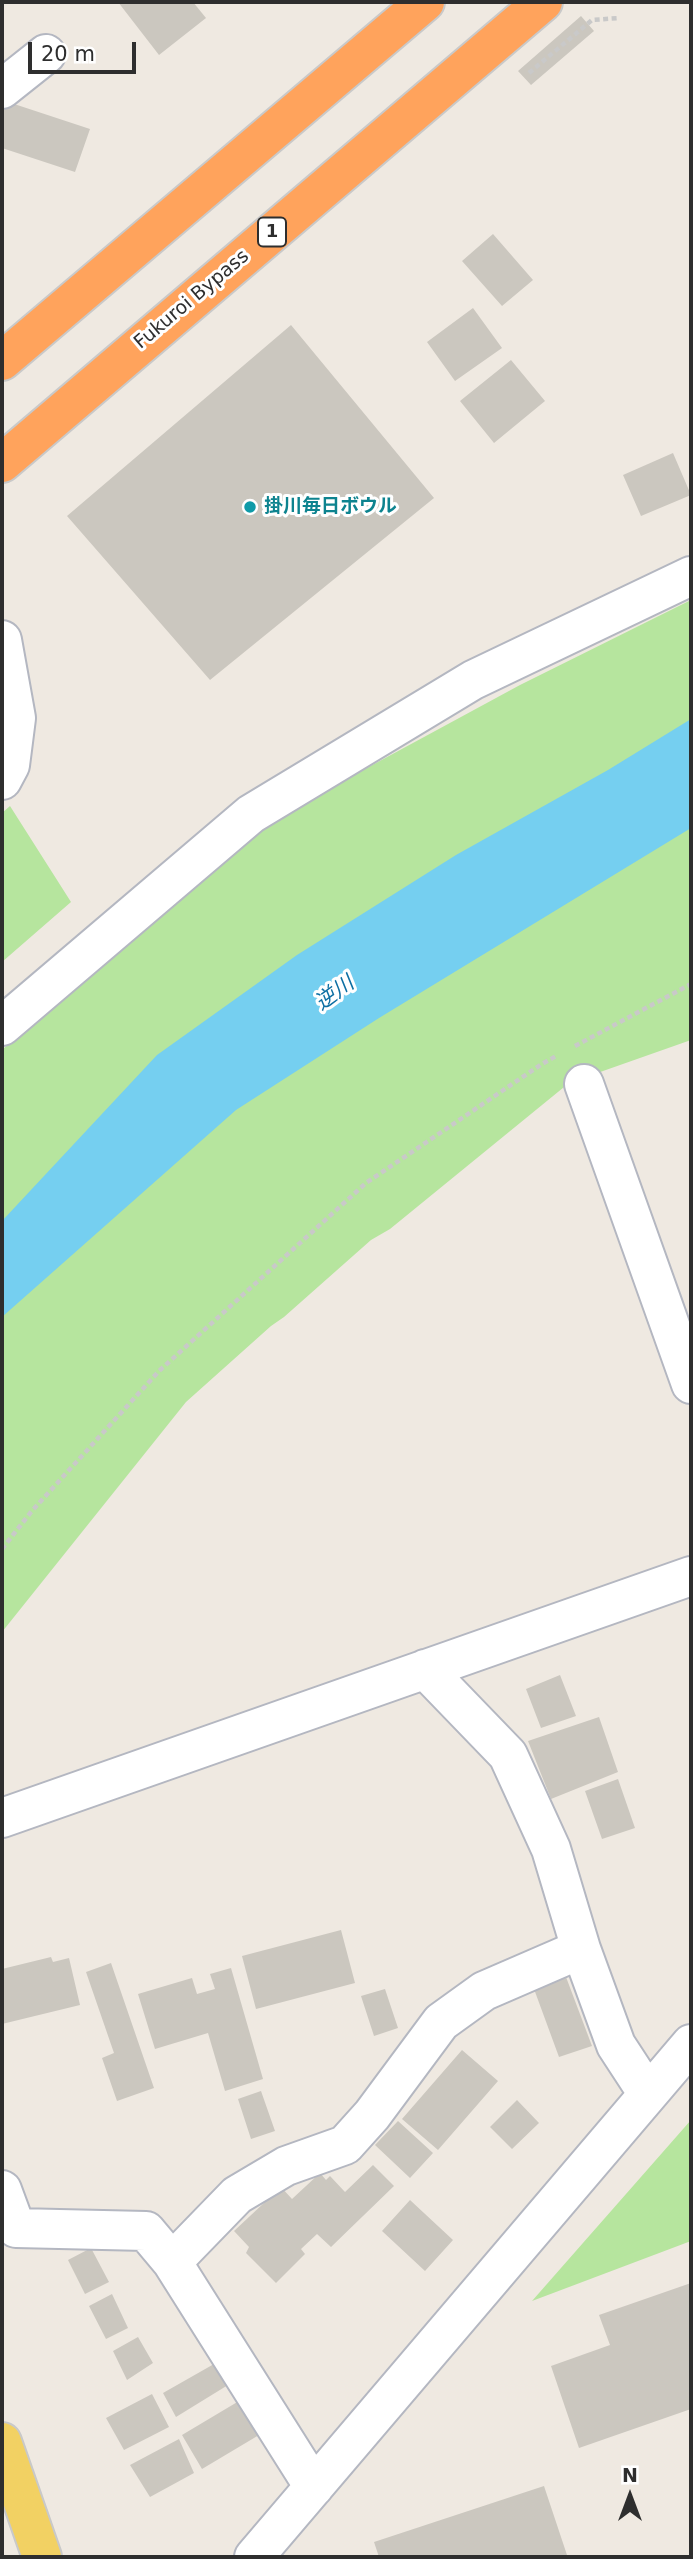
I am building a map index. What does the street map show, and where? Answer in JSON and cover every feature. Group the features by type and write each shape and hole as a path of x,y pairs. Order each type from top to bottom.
{"highway":[{"path":"2,361 425,2"},
{"name":"Fukuroi Bypass","path":"2,463 543,2"}],"main road":[{"path":"2,2442 42,2557"}],"street":[{"path":"2,89 46,54"},
{"path":"2,1026 251,814 473,680 691,576"},
{"path":"2,640 16,718 10,765 2,780"},
{"path":"584,1084 691,1384"},
{"path":"2,1818 691,1576"},
{"path":"425,1669 508,1755 551,1849 581,1949 616,2045 648,2094"},
{"path":"172,2263 237,2195 286,2166 345,2146 372,2115 441,2022 484,1991 581,1949"},
{"path":"254,2557 691,2044"},
{"path":"2,2190 16,2228 146,2231 172,2263 314,2487"}],"path":[{"path":"529,74 592,20 620,18"},
{"path":"2,1549 31,1512 159,1371 366,1183 542,1064 691,984"}],"green space":[{"path":"691,600 691,1040 569,1083 390,1229 371,1240 186,1402 2,1632 2,1050 108,953 269,821 520,685"},
{"path":"10,806 71,902 2,962 2,813"},
{"path":"691,2120 691,2241 532,2301"}],"water":[{"name":"逆川","path":"691,719 691,828 379,1018 236,1110 2,1317 2,1221 157,1055 297,955 456,855 608,770"}],"building":[{"path":"118,2 193,2 206,18 159,55"},
{"path":"581,16 594,31 531,85 518,71"},
{"path":"2,100 90,129 75,172 2,148"},
{"path":"493,234 533,280 502,306 462,261"},
{"path":"473,308 502,348 455,381 427,342"},
{"name":"掛川毎日ボウル","path":"291,325 434,498 210,680 67,516"},
{"path":"511,360 545,401 494,443 460,401"},
{"path":"673,453 691,495 641,516 623,475"},
{"path":"560,1675 576,1716 541,1728 526,1689"},
{"path":"599,1717 618,1772 551,1799 528,1741"},
{"path":"618,1779 635,1828 602,1839 585,1791"},
{"path":"341,1930 355,1983 256,2009 242,1956"},
{"path":"51,1957 53,1962 69,1958 80,2005 2,2024 2,1969"},
{"path":"111,1963 154,2088 117,2101 102,2058 114,2053 86,1972"},
{"path":"231,1968 263,2079 225,2091 208,2033 155,2049 138,1994 192,1978 197,1994 215,1989 210,1974"},
{"path":"566,1977 592,2046 559,2057 534,1989"},
{"path":"385,1989 398,2028 374,2036 361,1996"},
{"path":"462,2050 498,2081 438,2150 402,2119"},
{"path":"261,2091 275,2131 251,2139 238,2099"},
{"path":"517,2100 539,2123 512,2149 490,2127"},
{"path":"398,2121 433,2153 410,2178 375,2145"},
{"path":"373,2165 394,2186 331,2247 317,2234 301,2249 305,2254 276,2283 246,2253 249,2247 234,2231 281,2187 292,2199 320,2173 326,2180 330,2176 345,2192"},
{"path":"410,2200 453,2240 425,2271 382,2231"},
{"path":"91,2248 109,2282 85,2294 68,2260"},
{"path":"691,2283 691,2409 579,2448 551,2366 610,2345 599,2315"},
{"path":"112,2294 128,2328 106,2339 89,2306"},
{"path":"138,2337 153,2363 127,2380 113,2351"},
{"path":"214,2364 228,2385 176,2417 163,2393"},
{"path":"152,2394 169,2427 124,2450 106,2418"},
{"path":"239,2401 259,2435 202,2469 182,2435"},
{"path":"179,2439 194,2473 150,2497 130,2465"},
{"path":"544,2486 567,2555 379,2557 374,2542"}],"place":[{"name":"掛川毎日ボウル","path":"250,507"}]}
